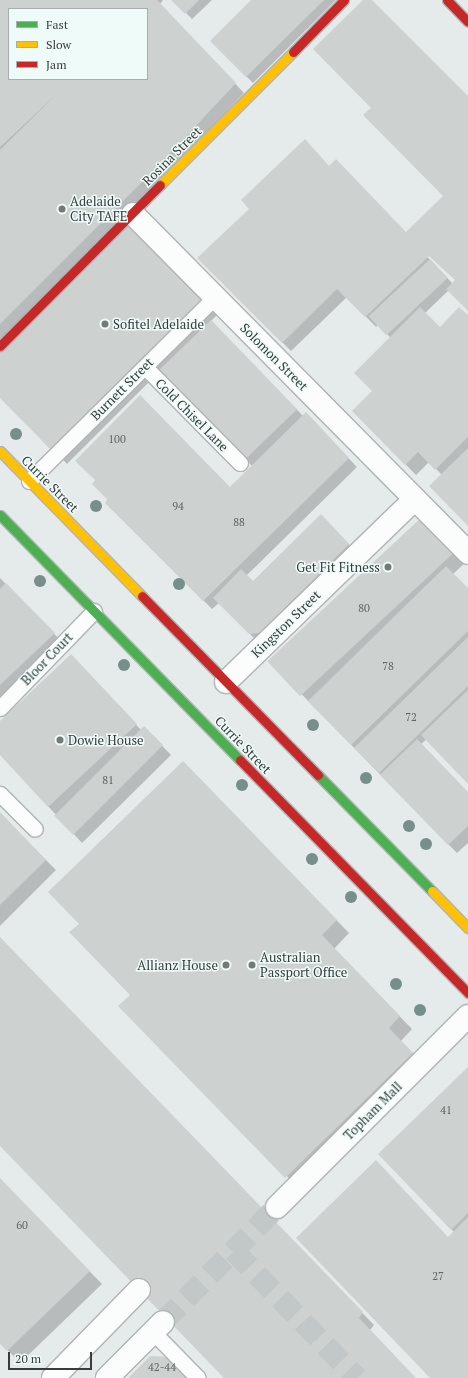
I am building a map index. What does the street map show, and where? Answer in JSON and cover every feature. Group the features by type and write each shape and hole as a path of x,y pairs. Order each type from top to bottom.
{"main road":[{"name":"Rosina Street","path":"0,346 133,214 344,0"},
{"path":"447,0 468,22"},
{"name":"Currie Street","path":"0,452 468,928"},
{"name":"Currie Street","path":"0,515 468,993"}],"street":[{"name":"Solomon Street","path":"133,214 468,553"},
{"name":"Kingston Street","path":"226,682 415,499"},
{"name":"Topham Mall","path":"277,1207 468,1016"},
{"path":"53,1378 139,1290"},
{"path":"107,1378 158,1327"}],"lane":[{"name":"Burnett Street","path":"30,481 215,297"},
{"name":"Cold Chisel Lane","path":"145,367 240,463"},
{"name":"Bloor Court","path":"0,708 94,611"},
{"path":"0,794 35,829"},
{"path":"158,1327 198,1378"}],"building":[{"name":"Adelaide City TAFE","path":"0,0 157,0 236,83 165,159 0,324 0,150 60,91 0,147"},
{"path":"171,0 199,0 185,14"},
{"path":"251,0 324,0 246,77 210,41"},
{"path":"363,0 372,0 468,96 468,311 446,289 455,280 429,256 365,317 337,289 282,343 197,258 249,209 241,200 305,139 329,166 336,159 406,232 443,196 363,115 371,108 313,49"},
{"name":"Sofitel Adelaide","path":"133,219 210,297 53,452 0,398 0,351"},
{"path":"430,259 448,278 386,335 369,316"},
{"path":"420,307 440,327 459,307 468,315 468,437 435,470 418,452 405,465 352,411 372,391 354,373"},
{"path":"211,320 297,409 245,460 158,371"},
{"path":"140,395 230,487 306,412 349,458 203,601 105,503 107,499 92,484 95,480 75,461"},
{"path":"468,448 468,526 429,486"},
{"path":"321,514 349,544 260,633 249,634 213,598 241,569 253,581"},
{"path":"423,516 456,551 300,696 267,661"},
{"path":"446,566 468,588 468,631 351,745 308,701"},
{"path":"6,583 55,633 0,685 0,589"},
{"path":"468,637 468,686 379,773 354,748"},
{"name":"Dowie House","path":"71,654 137,724 48,807 0,755 0,721"},
{"path":"468,690 468,784 421,735"},
{"path":"144,726 163,745 73,835 54,816"},
{"path":"417,739 468,792 468,826 448,845 380,775"},
{"name":"Allianz House","path":"183,761 337,920 322,935 400,1016 389,1028 413,1053 285,1178 118,1006 130,995 69,932 79,924 48,892"},
{"path":"0,812 46,860 0,905"},
{"path":"0,937 363,1312 359,1318 416,1378 224,1378 0,1146"},
{"path":"468,1067 468,1213 451,1230 378,1154"},
{"path":"376,1160 448,1237 468,1217 468,1378 430,1378 296,1238"},
{"path":"0,1178 90,1271 7,1351 0,1344"},
{"path":"150,1356 176,1357 196,1378 128,1378"}],"tunnel":[{"path":"163,1322 277,1207"},
{"path":"234,1251 357,1378"}],"traffic: fast":[{"path":"0,515 240,760"},
{"path":"318,775 432,891"}],"traffic: slow":[{"path":"160,185 293,52"},
{"path":"0,451 142,596"},
{"path":"432,891 468,928"}],"traffic: jam":[{"path":"293,52 344,0"},
{"path":"447,0 468,22"},
{"path":"0,346 160,185"},
{"path":"142,596 318,775"},
{"path":"240,760 468,993"}],"place":[{"name":"Adelaide City TAFE","path":"62,209"},
{"name":"Sofitel Adelaide","path":"105,324"},
{"name":"Get Fit Fitness","path":"388,567"},
{"name":"Dowie House","path":"60,740"},
{"name":"Allianz House","path":"226,965"},
{"name":"Australian Passport Office","path":"252,965"}]}
